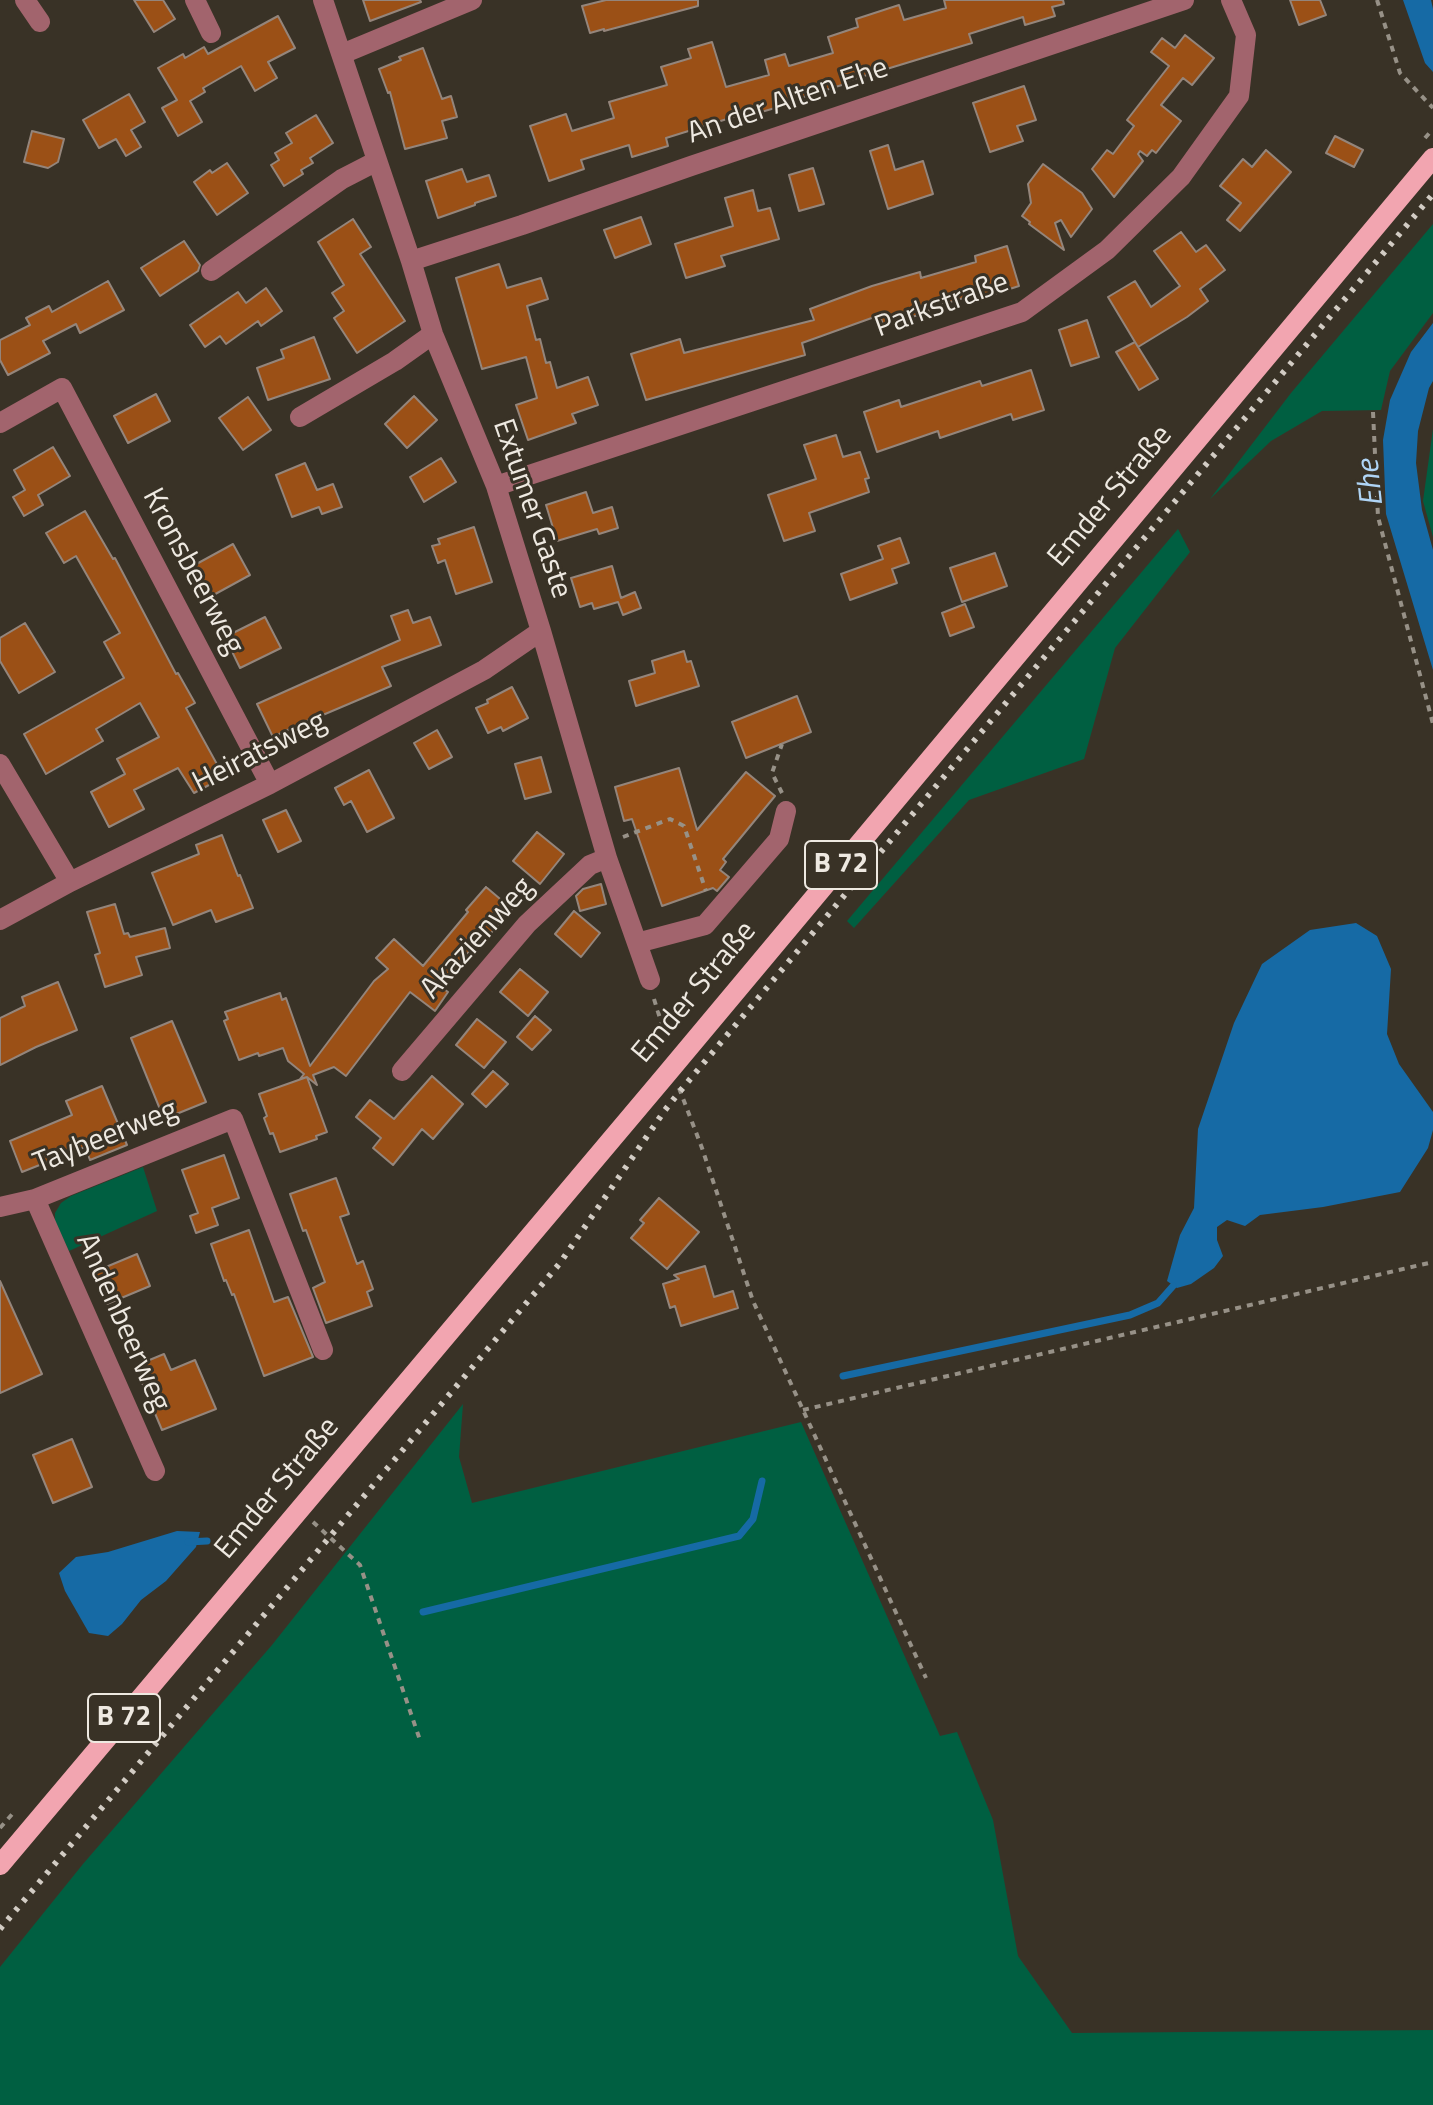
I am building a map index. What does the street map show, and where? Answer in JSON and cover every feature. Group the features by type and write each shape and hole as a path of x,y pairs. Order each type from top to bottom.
{"main road":[{"name":"Emder Straße","path":"0,1865 1433,158"}],"street":[{"path":"25,0 40,22"},
{"path":"195,0 211,33"},
{"name":"Extumer Gaste","path":"323,0 433,334 496,486 605,851 650,980"},
{"path":"342,54 472,0"},
{"name":"An der Alten Ehe","path":"411,261 1184,0"},
{"name":"Parkstraße","path":"496,486 1022,312 1107,250 1181,177 1239,96 1246,35 1231,0"},
{"path":"211,271 342,179 377,161"},
{"path":"300,417 395,361 433,334"},
{"name":"Kronsbeerweg","path":"0,423 62,388 270,784"},
{"name":"Heiratsweg","path":"0,920 70,882 270,784 484,670 541,631"},
{"path":"0,764 70,882"},
{"path":"637,943 705,925 779,839 786,811"},
{"name":"Akazienweg","path":"402,1071 527,924 605,851"},
{"name":"Taybeerweg","path":"0,1207 35,1199 233,1119 323,1350"},
{"name":"Andenbeerweg","path":"35,1199 155,1471"}],"path":[{"path":"1377,0 1400,73 1433,108"},
{"path":"1373,412 1378,517 1433,724"},
{"path":"782,744 772,773 782,791 786,811"},
{"path":"605,851 670,819 684,826 710,904 718,910"},
{"path":"650,980 663,1028 673,1039"},
{"path":"665,1076 681,1090 753,1301 926,1678"},
{"path":"803,1410 1433,1262"},
{"path":"300,1509 360,1565 421,1743"}],"green space":[{"path":"1433,224 1433,313 1390,371 1381,410 1322,411 1271,441 1210,499 1291,393"},
{"path":"1433,429 1433,537 1423,501"},
{"path":"1178,529 1190,552 1115,648 1084,759 969,800 854,928 847,921"},
{"path":"143,1167 157,1211 69,1251 55,1221 55,1213 61,1203"},
{"path":"463,1404 459,1457 472,1503 801,1422 940,1736 957,1732 993,1820 1018,1956 1072,2033 1433,2030 1433,2105 0,2105 0,1967 83,1864 272,1645"}],"water":[{"path":"1403,0 1431,0 1433,72 1425,63"},
{"path":"1433,323 1433,381 1418,431 1416,463 1422,510 1433,550 1433,670 1386,514 1383,440 1390,400 1411,352"},
{"path":"1356,923 1377,936 1391,969 1387,1034 1399,1064 1433,1112 1433,1130 1428,1148 1400,1192 1260,1215 1245,1226 1227,1220 1217,1227 1217,1240 1223,1256 1214,1268 1191,1284 1177,1288 1167,1281 1180,1235 1194,1208 1198,1129 1234,1023 1262,964 1310,930"},
{"path":"177,1531 200,1532 196,1547 166,1581 141,1600 108,1636 89,1633 65,1591 59,1573 76,1557 108,1552"}],"building":[{"path":"134,0 163,0 175,19 154,32"},
{"path":"363,0 420,0 421,2 370,21"},
{"path":"606,0 698,0 698,6 590,33 582,6"},
{"path":"944,0 1063,0 1064,4 1052,7 1055,16 1025,25 1023,17 969,34 972,43 844,82 782,106 744,117 743,114 666,138 668,146 632,157 629,145 581,160 584,169 549,181 530,126 566,114 572,131 614,118 609,102 667,85 661,67 691,58 688,49 712,42 726,87 769,75 765,60 785,54 789,66 833,53 828,37 858,27 856,19 899,5 904,20 946,8"},
{"path":"1290,0 1320,0 1326,15 1299,25"},
{"path":"278,16 295,48 268,62 277,78 255,91 241,66 203,88 205,92 190,101 202,122 178,136 162,108 177,100 158,68 204,47 208,54"},
{"path":"1185,35 1214,58 1192,85 1183,78 1161,105 1181,121 1156,153 1152,150 1147,156 1140,151 1138,154 1143,161 1114,197 1092,169 1107,150 1113,154 1134,126 1127,120 1169,66 1151,52 1162,38 1175,48"},
{"path":"423,48 442,99 451,96 457,117 442,121 447,138 405,149 390,92 379,69"},
{"path":"1024,86 1036,120 1017,126 1023,141 990,152 973,103"},
{"path":"129,94 145,122 131,130 141,147 126,156 116,139 99,148 83,120"},
{"path":"316,115 333,143 310,158 313,163 301,170 303,174 284,186 271,165 279,160 275,153 292,143 286,133"},
{"path":"32,131 64,139 58,162 48,168 24,162"},
{"path":"1335,136 1363,150 1354,167 1326,153"},
{"path":"888,145 895,170 923,161 933,194 888,209 870,151"},
{"path":"1266,150 1291,172 1240,231 1227,220 1241,203 1220,186 1243,159 1252,167"},
{"path":"227,163 248,193 217,215 194,182 210,170 212,173"},
{"path":"1043,164 1082,193 1092,209 1071,237 1061,220 1055,223 1064,250 1022,216 1031,203 1028,184"},
{"path":"813,168 824,204 799,211 789,175"},
{"path":"462,169 467,182 489,175 496,196 438,218 426,181"},
{"path":"753,190 758,211 770,208 779,239 721,256 725,266 686,278 675,244 733,226 725,198"},
{"path":"641,217 651,244 615,258 604,230"},
{"path":"353,219 371,247 360,254 405,321 357,353 334,318 344,311 332,293 344,285 318,242"},
{"path":"1181,232 1196,252 1206,245 1225,270 1200,289 1208,301 1138,347 1108,297 1135,281 1151,307 1180,286 1154,251"},
{"path":"184,241 200,265 198,271 160,296 141,268"},
{"path":"1007,246 1019,286 966,303 964,298 928,308 929,312 883,325 880,315 802,343 805,355 646,400 631,354 680,339 684,353 814,320 810,309 920,272 921,278 976,262 975,256"},
{"path":"499,264 507,288 541,278 548,299 527,306 536,340 540,339 557,388 588,377 598,405 572,414 576,423 528,440 516,405 537,398 526,357 482,369 456,278"},
{"path":"108,281 124,310 80,333 76,324 43,341 50,353 8,375 0,360 0,340 30,325 26,318 49,306 52,312"},
{"path":"266,288 282,311 261,326 258,321 226,344 220,336 205,347 190,325 238,292 246,303"},
{"path":"1087,320 1099,357 1071,366 1059,330"},
{"path":"314,337 330,379 268,400 257,368 284,358 281,350"},
{"path":"1135,342 1158,379 1139,390 1116,352"},
{"path":"1031,370 1044,410 1013,420 1011,414 940,438 938,431 877,452 864,412 899,400 901,407 980,381 982,386"},
{"path":"156,394 170,421 128,443 114,416"},
{"path":"414,396 437,420 407,448 385,424"},
{"path":"248,397 271,430 243,450 219,418"},
{"path":"836,435 843,457 860,452 869,478 865,479 869,492 809,513 815,531 784,541 768,495 816,479 804,445"},
{"path":"53,447 70,476 38,495 43,505 24,516 13,497 25,490 14,470"},
{"path":"441,458 456,482 424,502 410,477"},
{"path":"305,463 317,490 333,484 342,507 322,514 319,507 292,517 276,475"},
{"path":"586,492 593,513 612,507 618,528 599,534 597,529 557,541 546,505"},
{"path":"85,511 115,558 176,674 195,703 186,708 224,777 194,793 178,768 134,790 144,809 109,827 91,792 125,774 117,759 159,737 140,703 96,729 103,741 46,774 24,734 124,678 104,642 120,633 76,556 64,563 46,533"},
{"path":"474,527 492,582 456,594 445,560 438,563 432,546 440,544 438,539"},
{"path":"900,538 909,563 892,569 897,583 850,600 841,574 883,559 878,546"},
{"path":"233,544 250,575 208,598 191,567"},
{"path":"995,553 1007,586 962,602 950,568"},
{"path":"612,566 621,598 635,592 641,608 623,615 618,602 594,609 592,603 580,607 571,578"},
{"path":"965,604 974,627 950,636 942,613"},
{"path":"408,610 413,623 430,617 441,645 382,667 391,686 273,737 257,704 400,640 391,616"},
{"path":"265,617 281,648 240,668 225,637"},
{"path":"25,623 55,672 19,693 0,661 0,638"},
{"path":"684,651 687,662 691,661 699,686 636,706 629,681 655,673 652,661"},
{"path":"512,687 528,718 503,731 501,727 488,733 476,708"},
{"path":"797,696 811,732 746,758 732,722"},
{"path":"437,730 452,757 429,769 414,743"},
{"path":"541,757 551,792 525,799 515,764"},
{"path":"679,768 697,830 746,772 775,796 723,859 726,862 720,870 729,877 717,891 713,888 662,906 632,819 624,821 615,787"},
{"path":"369,770 394,818 367,832 351,801 344,805 335,788"},
{"path":"286,810 301,841 278,852 263,820"},
{"path":"537,832 564,854 540,884 513,861"},
{"path":"222,835 253,908 216,922 211,910 173,925 152,873 199,854 196,845"},
{"path":"601,884 606,904 580,911 576,896 583,889"},
{"path":"486,887 512,909 483,942 480,939 440,986 448,992 435,1011 410,992 346,1076 334,1067 313,1075 317,1085 307,1077 300,1079 304,1074 288,1061 283,1048 239,1060 224,1021 228,1019 225,1012 280,993 282,1000 286,998 310,1066 374,981 388,969 376,958 394,939 423,966"},
{"path":"115,904 124,934 128,933 130,937 165,928 170,948 136,957 142,975 105,987 95,955 100,953 87,912"},
{"path":"574,911 600,933 581,957 555,934"},
{"path":"520,969 548,992 528,1016 500,992"},
{"path":"58,982 77,1030 0,1065 0,1018 25,1006 22,997"},
{"path":"535,1016 551,1030 532,1050 517,1037"},
{"path":"477,1019 506,1042 484,1068 456,1045"},
{"path":"172,1021 206,1102 164,1119 131,1038"},
{"path":"493,1071 508,1084 486,1107 472,1094"},
{"path":"432,1076 463,1104 433,1139 422,1129 393,1165 373,1148 381,1138 356,1117 370,1100 394,1119"},
{"path":"307,1077 327,1132 316,1136 317,1139 280,1152 264,1118 267,1116 259,1094"},
{"path":"102,1086 127,1145 90,1160 85,1147 22,1172 10,1141 72,1115 66,1101"},
{"path":"224,1155 239,1198 212,1208 218,1225 196,1233 190,1216 198,1213 182,1170"},
{"path":"336,1178 349,1214 340,1217 357,1264 363,1261 373,1289 367,1292 372,1306 326,1323 313,1288 325,1282 290,1194"},
{"path":"659,1198 699,1232 667,1269 631,1238 644,1223 640,1220"},
{"path":"249,1230 274,1302 288,1297 313,1357 264,1376 234,1294 224,1281 211,1244"},
{"path":"137,1254 150,1286 107,1304 94,1272"},
{"path":"705,1266 714,1297 733,1291 738,1308 681,1326 675,1306 670,1308 663,1284 679,1279 674,1275"},
{"path":"0,1281 42,1374 0,1393"},
{"path":"164,1354 171,1370 195,1360 216,1409 162,1430 135,1366"},
{"path":"72,1439 92,1487 53,1503 33,1455"}],"waterway":[{"path":"843,1376 1130,1315 1158,1303 1173,1286"},
{"path":"423,1612 739,1536 753,1519 762,1481"},
{"path":"188,1542 207,1541"}],"railway":[{"path":"0,1929 560,1263 681,1090 1433,194"}],"water label":[{"name":"Ehe","path":"1372,483"}]}
